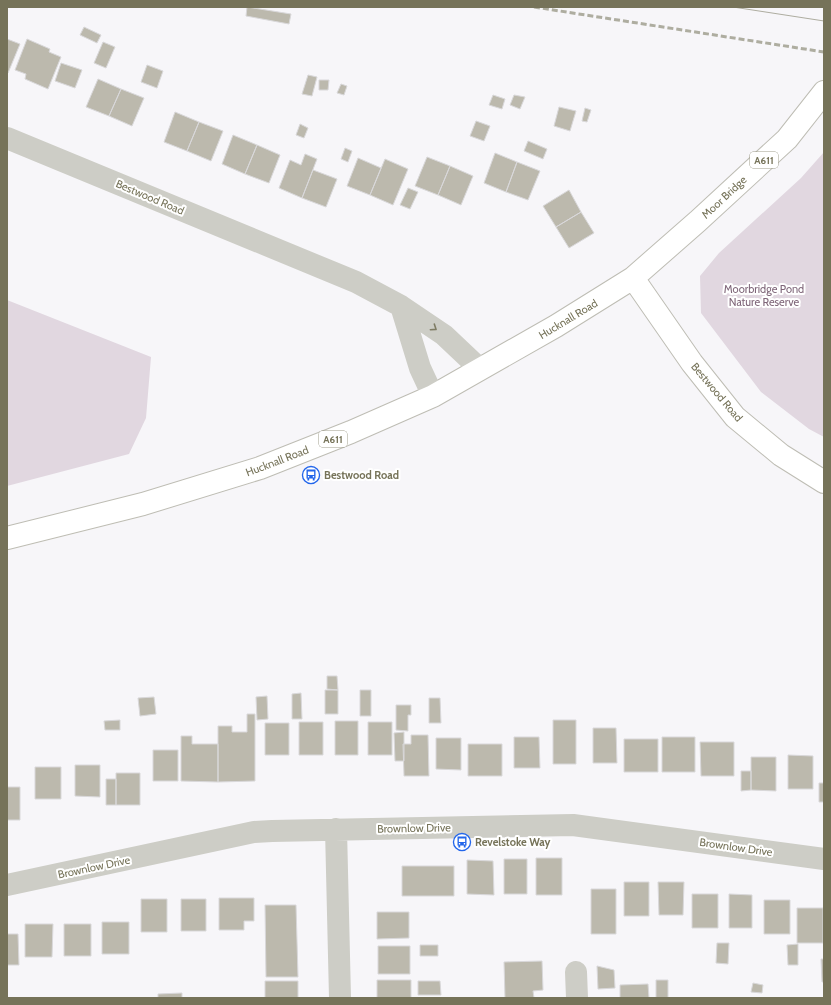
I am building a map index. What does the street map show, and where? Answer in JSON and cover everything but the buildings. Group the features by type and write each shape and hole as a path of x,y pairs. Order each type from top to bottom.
{"main road":[{"name":"Moor Bridge","path":"633,278 698,221 787,139 824,92"},
{"name":"Hucknall Road","path":"7,538 143,504 260,468 352,432 433,396 556,326 633,278"},
{"name":"Bestwood Road","path":"633,278 692,364 735,417 781,455 824,482"}],"street":[{"name":"Bestwood Road","path":"7,138 356,282 401,306 444,335 480,369"},
{"path":"401,306 420,368 433,396"},
{"name":"Brownlow Drive","path":"7,885 254,832 272,831 573,825 824,859"},
{"path":"336,829 340,998"},
{"path":"576,972 577,998"}],"green space":[{"name":"Moorbridge Pond Nature Reserve","path":"824,152 824,437 809,429 761,392 701,313 700,276 719,253 801,178"},
{"path":"7,300 151,357 146,418 129,454 7,486"}],"tram line":[{"path":"733,7 824,21"}],"railway":[{"path":"534,7 824,52"}],"place":[{"name":"Bestwood Road","path":"311,475"},
{"name":"Revelstoke Way","path":"462,842"}]}
